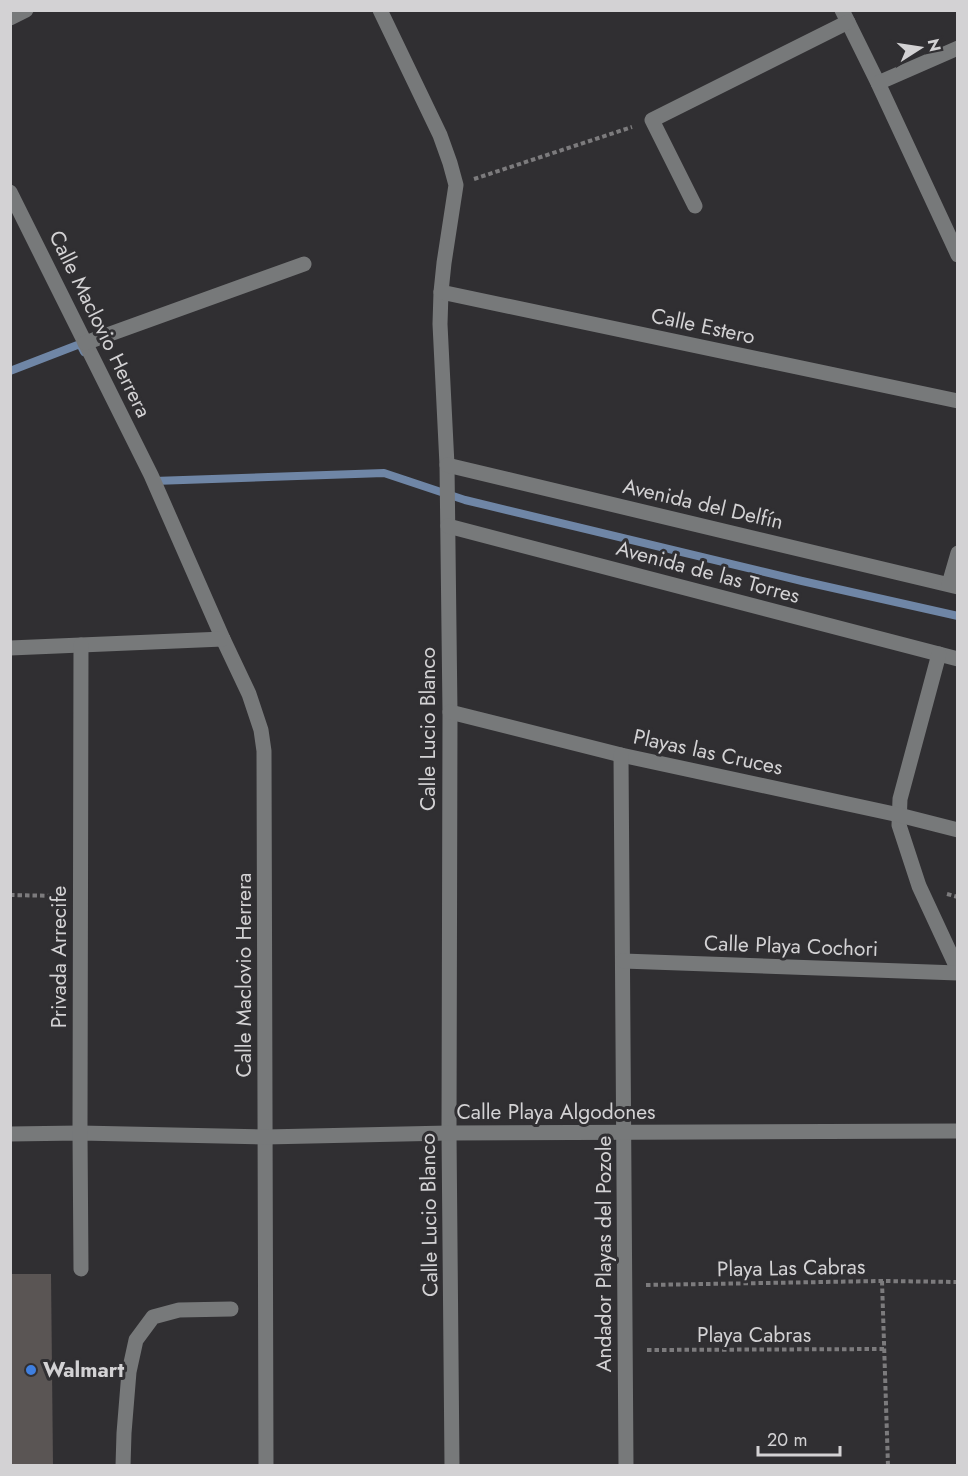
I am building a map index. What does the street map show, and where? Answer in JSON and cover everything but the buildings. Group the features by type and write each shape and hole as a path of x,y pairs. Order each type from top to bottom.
{"street":[{"path":"10,18 26,10"},
{"name":"Calle Lucio Blanco","path":"380,10 440,135 456,185 444,263 440,324 447,465 450,712 449,1133 452,1466"},
{"path":"695,206 652,120 845,16 878,82 957,255"},
{"path":"878,82 957,48"},
{"name":"Calle Maclovio Herrera","path":"10,192 151,475 249,694 261,730 264,751 266,1466"},
{"path":"85,343 304,264"},
{"name":"Calle Estero","path":"441,292 957,401"},
{"name":"Avenida del Delfín","path":"447,465 953,585"},
{"name":"Avenida de las Torres","path":"448,526 957,659"},
{"path":"953,585 957,553"},
{"path":"10,648 223,639"},
{"name":"Privada Arrecife","path":"81,645 81,1269"},
{"path":"939,654 900,799 898,815 899,825 919,886 957,972"},
{"name":"Playas las Cruces","path":"450,712 621,755 957,830"},
{"name":"Andador Playas del Pozole","path":"621,755 626,1466"},
{"name":"Calle Playa Cochori","path":"623,961 957,972"},
{"name":"Calle Playa Algodones","path":"10,1134 80,1133 265,1137 449,1133 957,1131"},
{"path":"123,1466 129,1372 136,1340 153,1317 180,1310 231,1309"}],"path":[{"path":"456,185 652,120"},
{"path":"10,895 80,897"},
{"path":"882,1281 888,1466"},
{"name":"Playa Las Cabras","path":"625,1285 957,1282"},
{"name":"Playa Cabras","path":"625,1350 884,1349"}],"waterway":[{"path":"10,371 80,344 84,352"},
{"path":"153,480 384,473 465,500 958,616"}],"place":[{"name":"Walmart","path":"31,1370"}]}
